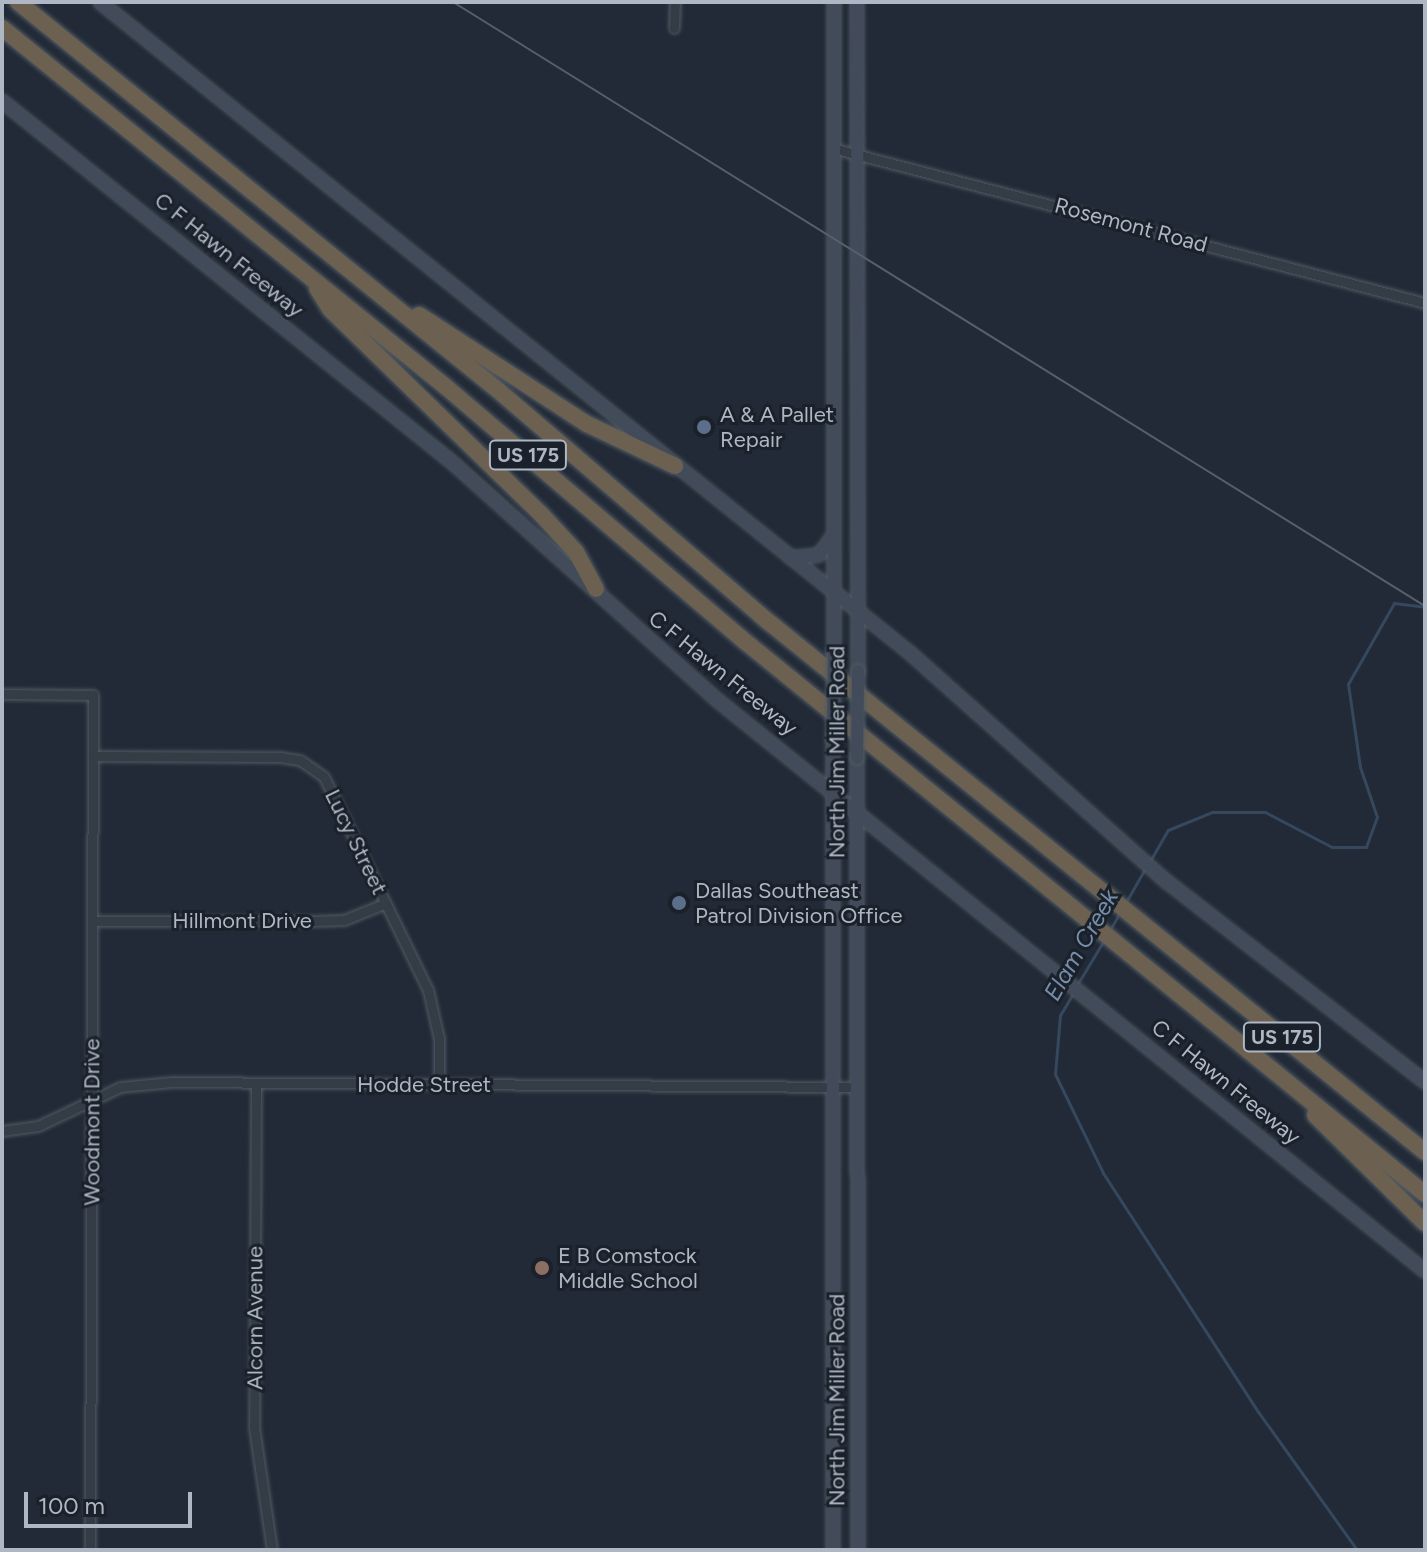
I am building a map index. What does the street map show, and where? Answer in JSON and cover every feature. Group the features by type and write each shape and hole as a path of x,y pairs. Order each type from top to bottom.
{"highway":[{"name":"US 175","path":"18,2 389,299 770,623 1425,1152"},
{"path":"28,2 43,22"},
{"name":"C F Hawn Freeway","path":"2,28 310,277 742,639 1425,1194"},
{"path":"310,277 331,310 576,552 596,589"},
{"path":"389,299 456,335 585,423 675,466"},
{"path":"1293,1088 1333,1137 1425,1223"}],"main road":[{"path":"100,2 959,695 1124,848 1425,1082"},
{"name":"North Jim Miller Road","path":"833,1550 832,891 837,517 834,2"},
{"name":"North Jim Miller Road","path":"857,2 858,1550"},
{"name":"C F Hawn Freeway","path":"2,101 453,463 596,589 648,642 1425,1271"},
{"path":"791,558 810,558 827,549 837,517"},
{"path":"832,891 857,889"},
{"path":"833,981 856,983"},
{"path":"833,1250 857,1250"},
{"path":"833,1351 857,1352"}],"street":[{"path":"674,28 675,2"},
{"name":"Rosemont Road","path":"836,149 1425,303"},
{"name":"Woodmont Drive","path":"2,694 93,695 90,1550"},
{"name":"Lucy Street","path":"93,756 300,760 324,777 386,903 437,1018 439,1085"},
{"name":"Hillmont Drive","path":"94,921 329,921 386,903"},
{"name":"Hodde Street","path":"2,1131 38,1126 92,1097 152,1083 856,1087"},
{"name":"Alcorn Avenue","path":"256,1084 254,1427 272,1550"}],"waterway":[{"name":"Elam Creek","path":"1150,861 1168,830 1212,812 1265,812 1332,847 1366,847 1377,817 1360,767 1348,684 1394,603 1425,607"},
{"name":"Elam Creek","path":"1126,902 1146,867"},
{"name":"Elam Creek","path":"1110,930 1120,912"},
{"name":"Elam Creek","path":"1077,985 1104,940"},
{"name":"Elam Creek","path":"1074,992 1060,1015 1055,1074 1103,1173 1259,1413 1357,1550"}],"tram line":[{"path":"453,2 1425,606"}],"place":[{"name":"A & A Pallet Repair","path":"704,427"},
{"name":"Dallas Southeast Patrol Division Office","path":"679,903"},
{"name":"E B Comstock Middle School","path":"542,1268"}]}
